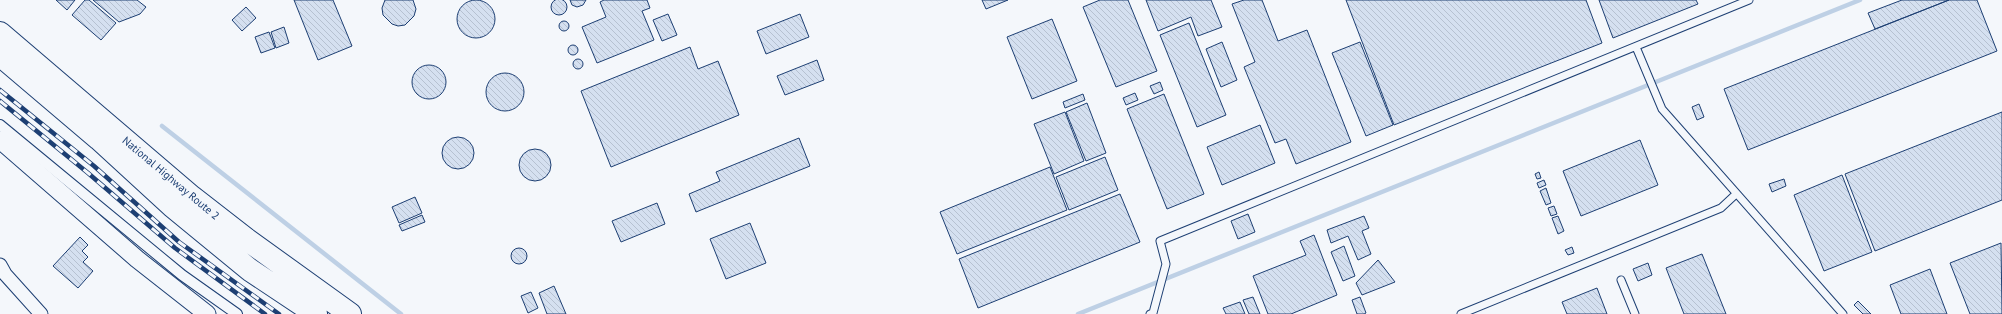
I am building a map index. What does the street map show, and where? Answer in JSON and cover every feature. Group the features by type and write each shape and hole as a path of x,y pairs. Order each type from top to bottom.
{"highway":[{"name":"National Highway Route 2","path":"0,32 192,197 246,239 350,314"},
{"name":"National Highway Route 2","path":"0,56 99,139 172,206 238,260 316,314"}],"street":[{"path":"0,126 182,275 236,314"},
{"path":"0,140 137,259 208,314"},
{"path":"2,272 42,314"}],"lane":[{"path":"1150,314 1153,313 1166,264 1160,241 1749,0"},
{"path":"1636,46 1662,109 1843,314"},
{"path":"1461,314 1721,208 1736,194"},
{"path":"1622,280 1635,314"}],"building":[{"path":"559,-1 565,1 567,7 565,13 559,15 553,13 551,7 553,1"},
{"path":"56,0 75,0 67,10"},
{"path":"85,0 89,0 116,23 101,40 72,15"},
{"path":"93,0 137,0 146,7 140,14 119,22"},
{"path":"294,0 333,0 352,46 318,60"},
{"path":"385,0 413,0 416,9 414,16 405,25 398,26 392,24 383,15 382,8"},
{"path":"472,0 480,0 490,5 494,12 494,26 490,33 480,38 472,38 462,33 460,30 457,23 457,15 462,5 465,3"},
{"path":"570,0 586,0 583,5 577,7 572,5"},
{"path":"604,0 647,0 650,8 642,11 654,40 597,63 582,27 606,17 600,2"},
{"path":"982,0 1008,0 986,9"},
{"path":"1100,0 1128,0 1157,71 1116,87 1083,7"},
{"path":"1146,0 1211,0 1222,27 1198,36 1191,17 1158,31"},
{"path":"1244,0 1262,0 1278,41 1307,30 1351,142 1296,164 1286,139 1275,143 1244,67 1255,62 1232,4"},
{"path":"1346,0 1586,0 1602,43 1394,125"},
{"path":"1599,0 1696,0 1698,4 1613,38"},
{"path":"1902,0 1949,0 1875,29 1868,13"},
{"path":"1949,0 1977,0 1997,51 1748,150 1724,89"},
{"path":"246,7 256,18 242,31 232,20"},
{"path":"668,14 677,35 662,41 653,20"},
{"path":"800,14 809,37 766,54 757,31"},
{"path":"1052,19 1077,81 1032,99 1007,37"},
{"path":"562,21 566,21 569,26 566,31 562,31 559,28 559,24"},
{"path":"1189,23 1226,115 1197,127 1160,35"},
{"path":"284,27 289,43 276,48 271,32"},
{"path":"269,32 275,48 261,53 255,37"},
{"path":"1222,42 1237,80 1221,87 1206,49"},
{"path":"1360,42 1393,125 1366,136 1332,53"},
{"path":"573,45 578,50 573,55 568,50"},
{"path":"690,47 698,69 718,61 739,115 611,167 581,91"},
{"path":"576,59 580,59 583,64 580,69 576,69 573,66 573,62"},
{"path":"817,60 824,80 785,95 777,76"},
{"path":"432,65 441,70 445,75 445,89 441,94 436,98 426,99 422,98 413,89 412,79 413,75 422,66"},
{"path":"501,73 509,73 519,78 523,85 523,99 519,106 509,111 501,111 491,106 489,103 486,96 486,88 491,78 494,76"},
{"path":"1160,82 1163,90 1154,94 1150,86"},
{"path":"1135,93 1138,100 1126,105 1123,98"},
{"path":"1083,94 1085,100 1065,108 1063,102"},
{"path":"1164,94 1204,194 1167,209 1127,109"},
{"path":"1087,103 1106,153 1086,161 1066,112"},
{"path":"1699,104 1704,117 1697,120 1692,107"},
{"path":"1065,112 1084,161 1054,174 1034,124"},
{"path":"2002,112 2002,200 1875,251 1845,174"},
{"path":"1260,125 1275,163 1222,185 1207,147"},
{"path":"455,137 461,137 470,141 474,153 470,165 461,169 455,169 446,165 442,156 442,150 446,141"},
{"path":"799,138 810,166 696,212 689,194 720,181 716,172"},
{"path":"1640,140 1658,185 1581,216 1563,171"},
{"path":"532,149 538,149 548,156 551,165 550,171 544,178 538,181 532,181 522,174 519,168 519,162 526,152"},
{"path":"1105,157 1118,190 1069,210 1056,177"},
{"path":"1050,167 1067,210 957,254 940,212"},
{"path":"1539,172 1541,178 1537,179 1535,174"},
{"path":"1842,175 1872,252 1824,271 1794,195"},
{"path":"1784,179 1786,186 1772,192 1769,184"},
{"path":"1544,180 1546,185 1539,188 1537,183"},
{"path":"1546,188 1551,203 1546,205 1540,191"},
{"path":"1120,194 1140,242 978,308 959,259"},
{"path":"415,197 422,213 399,223 392,207"},
{"path":"657,203 665,224 621,242 612,221"},
{"path":"1554,206 1557,214 1551,216 1548,208"},
{"path":"1248,214 1255,232 1238,239 1231,221"},
{"path":"422,215 425,222 402,231 399,225"},
{"path":"1364,216 1369,228 1362,231 1371,254 1358,260 1348,236 1331,243 1327,230"},
{"path":"1558,216 1564,231 1558,234 1552,218"},
{"path":"750,223 766,263 726,279 710,239"},
{"path":"1314,235 1337,295 1291,314 1268,314 1253,276 1306,255 1300,241"},
{"path":"80,237 88,245 82,251 88,257 83,262 93,271 78,288 53,266"},
{"path":"2001,243 2002,314 1970,314 1950,263"},
{"path":"1344,246 1355,276 1343,281 1331,252"},
{"path":"1572,247 1574,253 1568,255 1565,250"},
{"path":"516,248 522,248 527,253 525,262 522,264 516,264 511,259 511,253"},
{"path":"1702,254 1726,314 1684,314 1666,268"},
{"path":"1378,260 1395,282 1362,295 1356,283"},
{"path":"1648,263 1652,275 1638,281 1633,269"},
{"path":"1930,269 1947,314 1901,314 1890,285"},
{"path":"554,286 566,314 547,314 539,293"},
{"path":"1597,288 1607,314 1567,314 1562,302"},
{"path":"531,292 538,308 528,313 521,296"},
{"path":"1253,297 1260,314 1249,314 1243,300"},
{"path":"1360,297 1366,313 1364,314 1357,314 1352,300"},
{"path":"1858,301 1871,314 1863,314 1854,305"},
{"path":"1240,302 1245,314 1226,314 1223,308"}],"waterway":[{"path":"1078,314 1860,0"},
{"path":"162,126 401,314"}],"railway":[{"path":"0,90 94,166 179,242 279,314"},
{"path":"0,101 88,173 175,248 265,314"}]}
